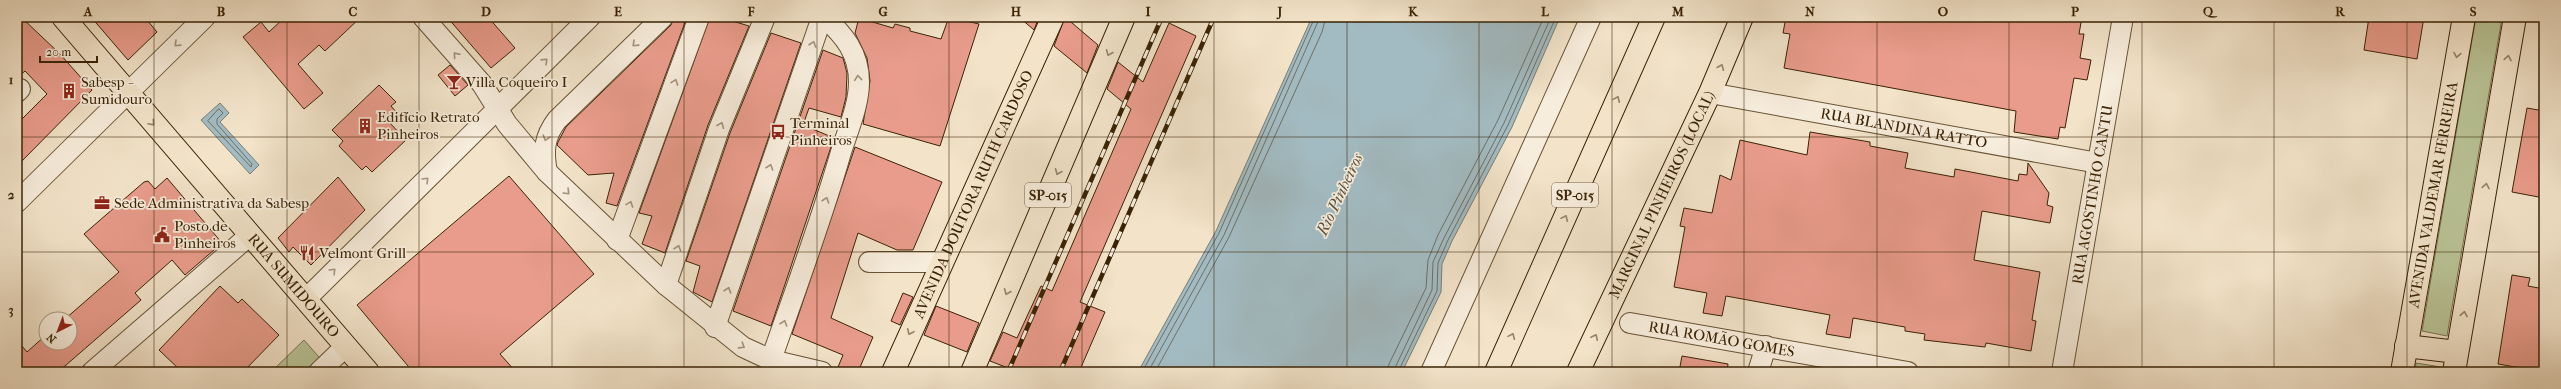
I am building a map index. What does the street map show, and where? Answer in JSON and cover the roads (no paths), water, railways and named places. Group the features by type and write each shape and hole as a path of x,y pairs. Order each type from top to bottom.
{"main road":[{"name":"RUA SUMIDOURO","path":"63,17 126,93 368,372"},
{"name":"AVENIDA DOUTORA RUTH CARDOSO","path":"893,372 1053,17"},
{"name":"SP-015","path":"972,372 1124,17"},
{"name":"SP-015","path":"1496,372 1654,17"},
{"name":"MARGINAL PINHEIROS (LOCAL)","path":"1578,372 1710,93 1742,17"},
{"name":"AVENIDA VALDEMAR FERREIRA","path":"2402,372 2464,17"},
{"path":"2406,346 2455,362 2515,17"}],"street":[{"path":"17,202 126,93 205,17"},
{"path":"423,17 482,84 497,108 547,172 617,240 666,284 715,327 743,347 771,360 822,372"},
{"path":"306,299 590,17"},
{"path":"547,172 544,144 548,132 557,120 662,17"},
{"path":"617,240 699,17"},
{"path":"666,284 719,129 765,17"},
{"path":"715,327 823,17 842,34 853,50 858,87 855,106 835,174 771,360"},
{"path":"1431,372 1591,17"},
{"name":"RUA AGOSTINHO CANTU","path":"2062,372 2123,17"},
{"name":"RUA BLANDINA RATTO","path":"1710,93 2098,163"},
{"path":"92,372 250,235"},
{"path":"868,262 942,262"},
{"name":"RUA ROMÃO GOMES","path":"1630,323 1908,372"},
{"path":"319,372 346,346"},
{"path":"1758,372 1766,346"}],"water":[{"name":"Rio Pinheiros","path":"1312,17 1560,17 1512,127 1452,241 1442,264 1441,292 1402,372 1138,372 1216,231"},
{"path":"220,103 229,113 220,122 259,165 250,174 201,120"}],"railway":[{"path":"1008,372 1162,17"},
{"path":"1060,372 1214,17"}],"place":[{"name":"Villa Coqueiro I","path":"454,82"},
{"name":"Sabesp - Sumidouro","path":"69,91"},
{"name":"Edifício Retrato Pinheiros","path":"365,126"},
{"name":"Terminal Pinheiros","path":"778,132"},
{"name":"Sede Administrativa da Sabesp","path":"102,203"},
{"name":"Posto de Pinheiros","path":"162,235"},
{"name":"Velmont Grill","path":"307,253"}]}
